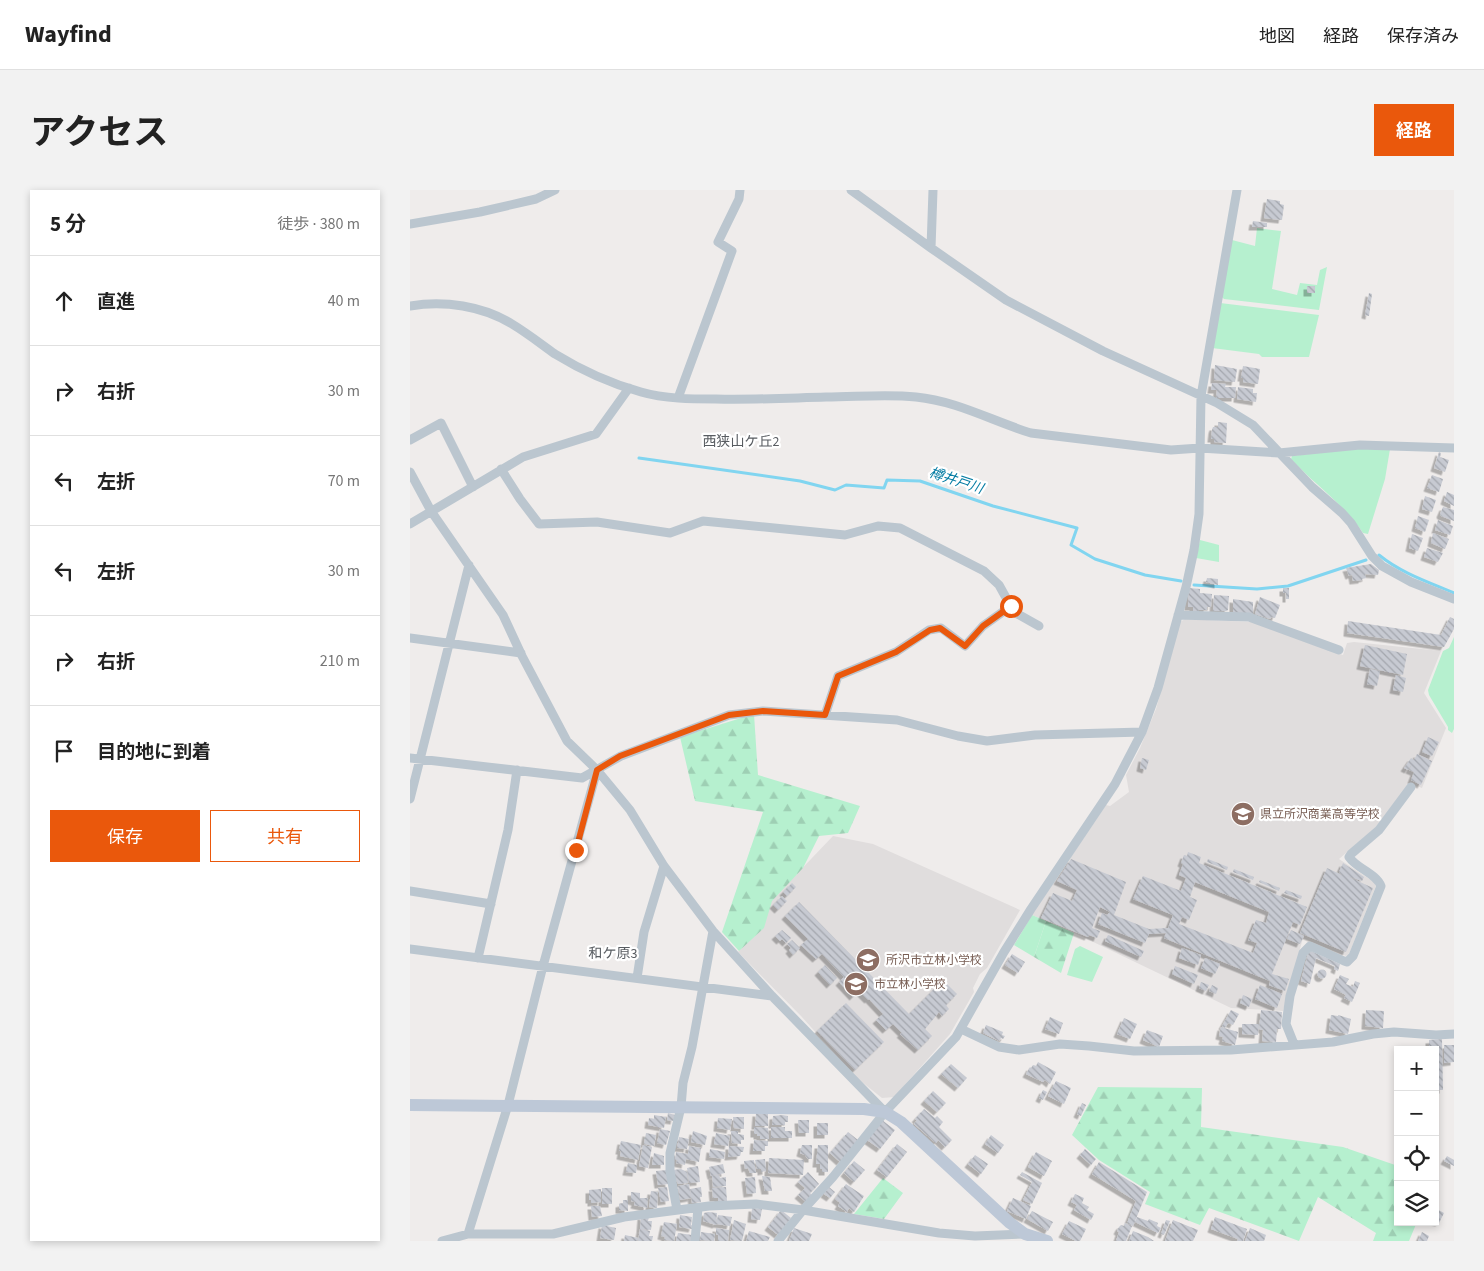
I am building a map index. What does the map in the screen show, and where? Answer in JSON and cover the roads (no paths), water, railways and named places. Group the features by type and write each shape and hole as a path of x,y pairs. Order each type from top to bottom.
{"street":[{"path":"410,224 480,212 536,199 555,190"},
{"path":"678,398 732,251 718,242 739,199 740,190"},
{"path":"851,190 1006,300 1039,319 1201,396 1253,424 1312,487 1347,518 1372,556 1382,566 1411,582 1454,599"},
{"path":"931,248 933,190"},
{"path":"778,1241 885,1112 956,1037 1022,923 1115,784 1142,732 1158,688 1194,550 1199,514 1201,396 1237,190"},
{"path":"410,306 450,304 492,314 511,323 564,359 596,375 653,395 678,398 739,400 859,396 915,397 949,403 1009,426 1046,436 1171,450 1200,448 1280,453 1360,445 1454,448"},
{"path":"410,524 522,457 596,434 629,388"},
{"path":"410,440 441,423 473,487"},
{"path":"500,469 540,524 597,522 670,533 703,521 845,535 878,526 900,528 984,571 999,585 1014,612 1039,626"},
{"path":"410,472 431,511 503,615 566,740 597,770 630,810 664,866 713,931 772,996 885,1112 902,1122 1010,1223 1025,1234 1046,1241"},
{"path":"410,800 469,565"},
{"path":"825,715 838,676 896,652 930,630 940,628 965,646 983,626 1011,606"},
{"path":"1178,615 1249,617 1339,650"},
{"path":"410,638 521,653"},
{"path":"410,758 582,778 620,756 729,715 763,711 898,720 958,736 987,741 1035,735 1142,732"},
{"path":"478,958 508,830 517,770"},
{"path":"468,1234 508,1105 543,966 597,770"},
{"path":"1294,1044 1286,1024 1290,996 1303,953 1310,946 1348,962 1353,956 1381,886 1379,880 1354,864 1349,857 1379,830 1411,787"},
{"path":"637,978 644,932 664,866"},
{"path":"410,891 491,904"},
{"path":"677,1210 670,1171 670,1153 681,1107 713,931"},
{"path":"410,949 772,996"},
{"path":"961,1029 999,1048 1020,1050 1060,1044 1144,1051 1231,1050 1333,1042 1394,1032 1436,1035 1454,1034"},
{"path":"410,1105 864,1109 885,1112"},
{"path":"442,1241 468,1234 552,1237 624,1217 709,1206 756,1204 939,1233 975,1236 1025,1234"},
{"path":"694,1241 698,1208"}],"waterway":[{"name":"樽井戸川","path":"639,458 800,481 835,490 846,485 884,488 887,480 920,481 993,506 1077,528 1071,545 1095,559 1145,575 1181,581"},
{"name":"樽井戸川","path":"1379,555 1406,572 1454,593"},
{"name":"樽井戸川","path":"1194,585 1257,589 1288,586 1366,560"}],"place":[{"name":"県立所沢商業高等学校","path":"1243,814"},
{"name":"所沢市立林小学校","path":"868,960"},
{"name":"市立林小学校","path":"856,984"}],"district":[{"name":"西狭山ケ丘2","path":"741,442"},
{"name":"和ケ原3","path":"613,954"}]}
